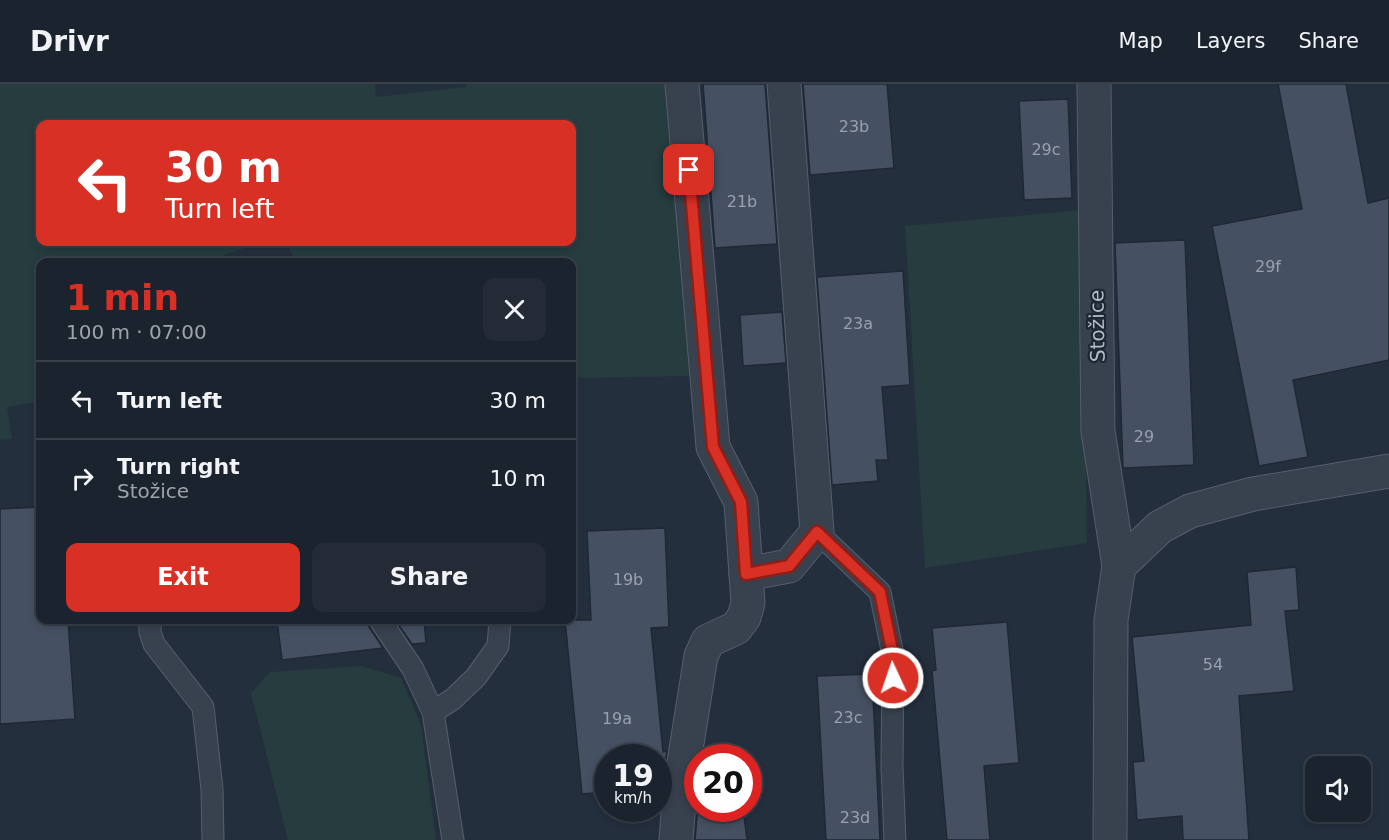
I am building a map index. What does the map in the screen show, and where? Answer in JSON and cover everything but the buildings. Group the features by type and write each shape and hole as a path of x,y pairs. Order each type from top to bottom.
{"street":[{"path":"676,840 680,787 701,656 708,641 736,628 744,617 748,603 741,502 713,447 682,84"},
{"path":"746,574 789,566 817,532 784,84"},
{"name":"Stožice","path":"1094,84 1098,430 1119,566 1111,620 1110,840"},
{"path":"1119,566 1160,527 1190,511 1253,494 1389,471"}],"lane":[{"path":"817,532 880,592 893,655 892,766 895,840"},
{"path":"150,624 154,644 203,707 212,789 213,840"},
{"path":"383,624 413,669 433,712 453,840"},
{"path":"433,712 453,699 476,677 498,646 500,624"}],"green space":[{"path":"0,84 375,84 376,97 466,87 466,84 669,84 691,376 576,378 576,258 294,258 288,246 576,246 576,120 36,120 36,246 252,246 224,255 223,258 36,258 36,402 7,407 12,439 0,440"},
{"path":"1082,210 1087,543 925,568 905,226"},
{"path":"362,666 401,678 421,725 436,840 288,840 251,693 270,672"}],"route":[{"path":"689,170 713,447 741,502 746,574 789,566 817,532 880,592 893,655 893,678"}]}
